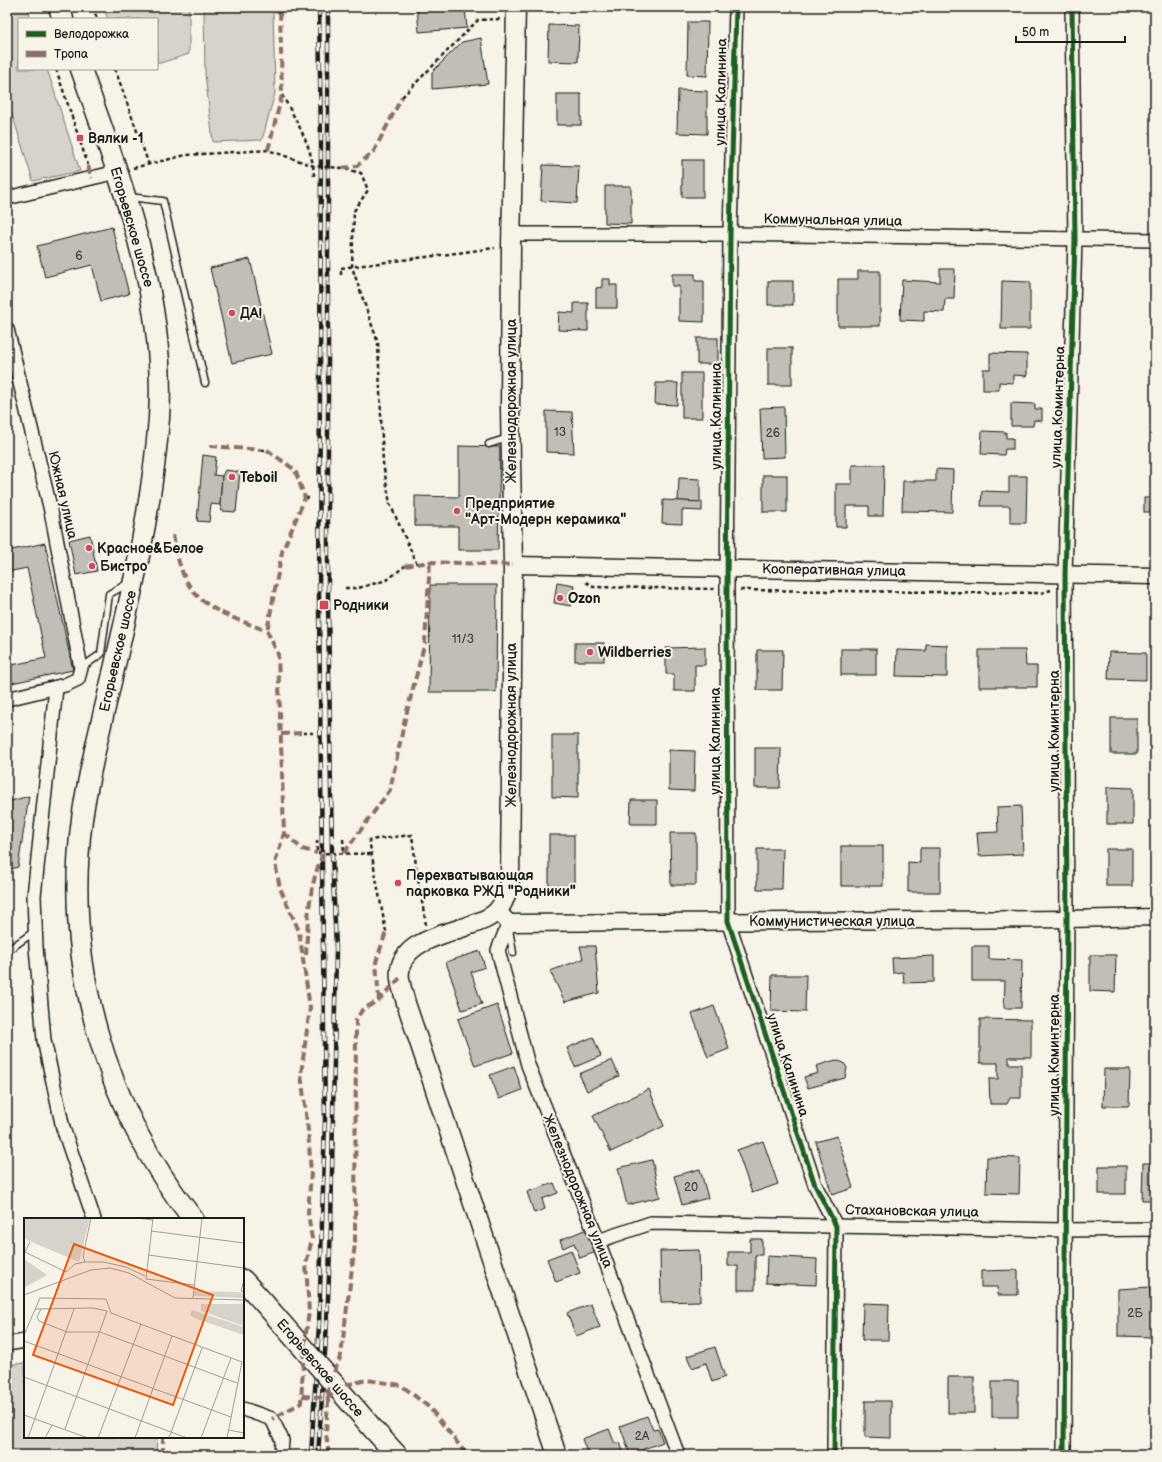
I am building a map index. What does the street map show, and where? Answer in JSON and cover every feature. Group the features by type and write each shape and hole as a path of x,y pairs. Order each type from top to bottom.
{"main road":[{"path":"59,7 63,18"},
{"name":"Железнодорожная улица","path":"503,917 510,880 513,565 510,437 511,240 516,13"},
{"name":"Егорьевское шоссе","path":"81,70 117,172 141,248 149,280 158,342 160,381 159,417 155,459 142,543 93,760 82,819 78,884 80,949 91,1011 99,1040 120,1096 146,1149 192,1218"},
{"path":"503,917 479,922 415,946 406,954 401,966 400,978 406,1003 557,1455"},
{"name":"Егорьевское шоссе","path":"244,1281 397,1455"}],"street":[{"name":"улица Калинина","path":"736,7 730,234 727,568 728,921 815,1185 836,1226 834,1455"},
{"name":"улица Коминтерна","path":"1064,1455 1064,1230 1067,919 1065,581 1075,240 1072,7"},
{"path":"7,198 117,172"},
{"name":"Коммунальная улица","path":"511,240 730,234 1155,240"},
{"name":"Южная улица","path":"7,329 51,511 81,668"},
{"name":"Кооперативная улица","path":"513,565 727,568 1065,581 1155,576"},
{"path":"7,700 66,685 78,679 81,668"},
{"path":"56,688 34,896 35,931 46,1047 63,1128 94,1218"},
{"name":"Коммунистическая улица","path":"503,917 728,921 1155,917"},
{"name":"Железнодорожная улица","path":"503,917 498,950 528,1065 598,1241 678,1455"},
{"name":"Стахановская улица","path":"598,1241 651,1224 1064,1230 1155,1229"},
{"path":"7,1344 24,1341"},
{"path":"244,1409 272,1419 282,1440 281,1455"}],"lane":[{"path":"125,197 163,201 205,383"},
{"path":"489,444 510,437"},
{"path":"81,668 101,654 109,594 134,581"},
{"path":"503,917 513,953"},
{"path":"7,951 35,931"}],"path":[{"path":"93,7 97,18"},
{"path":"402,97 478,20 516,13"},
{"path":"56,70 88,166"},
{"path":"115,70 149,164 186,156 268,150 314,166 342,168 361,173 368,190 354,211 352,268 378,343 382,463 390,504 417,564"},
{"path":"282,95 298,123 314,166 314,178"},
{"path":"341,275 341,268 352,268 511,240"},
{"path":"261,450 267,450"},
{"path":"305,498 311,498"},
{"path":"568,565 593,587 1041,592 1065,581"},
{"path":"345,588 358,588 387,580 405,566"},
{"path":"303,733 313,733"},
{"path":"386,932 369,840 412,835 426,926"},
{"path":"343,839 344,853"},
{"path":"317,840 317,853 372,854"}],"shaded area":[{"path":"7,7 27,7 31,18 18,18 18,70 47,70 80,171 33,181 7,98"},
{"path":"103,7 189,7 189,54 158,64 158,18 108,18"},
{"path":"204,7 273,7 275,93 262,140 213,142 205,74"},
{"path":"24,1363 24,1438 157,1438 156,1455 7,1455 7,1365"}],"building":[{"path":"417,7 465,7 467,28 419,32"},
{"path":"688,22 708,22 707,76 687,75"},
{"path":"549,25 579,26 578,62 548,61"},
{"path":"481,38 488,84 432,89 432,72 462,42"},
{"path":"678,90 707,91 707,134 677,133"},
{"path":"557,94 581,94 581,125 557,125"},
{"path":"682,160 703,160 703,197 682,197"},
{"path":"543,165 579,166 577,203 541,201"},
{"path":"605,186 631,186 631,224 605,223"},
{"path":"112,227 129,294 101,301 92,265 45,277 37,246"},
{"path":"250,259 272,354 232,363 210,268"},
{"path":"940,269 955,269 954,299 945,299 944,312 924,311 924,321 900,320 902,280 940,282"},
{"path":"858,271 880,271 880,326 838,326 838,279 858,279"},
{"path":"672,274 695,274 695,281 704,281 704,322 679,321 679,286 672,286"},
{"path":"602,279 610,279 610,285 617,285 617,308 596,308 596,288 602,287"},
{"path":"768,281 793,281 793,305 768,305"},
{"path":"1002,281 1030,282 1030,329 1001,329"},
{"path":"574,303 588,303 588,331 558,330 559,312 574,313"},
{"path":"697,338 718,338 718,364 697,364"},
{"path":"768,348 792,348 792,385 768,385"},
{"path":"990,353 1027,354 1027,376 1013,375 1013,383 999,382 999,390 983,390 983,369 990,369"},
{"path":"682,373 702,373 702,418 682,418"},
{"path":"656,383 678,383 677,405 655,404"},
{"path":"1011,403 1035,404 1035,409 1042,409 1042,421 1034,420 1033,426 1011,426"},
{"path":"784,407 785,457 762,458 760,408"},
{"path":"546,411 572,412 574,453 546,452"},
{"path":"982,431 1006,432 1006,438 1013,438 1013,449 1005,449 1004,455 981,454"},
{"name":"Предприятие \"Арт-Модерн керамика\"","path":"459,446 500,447 498,550 458,550 458,526 415,526 415,496 459,497"},
{"path":"203,455 216,457 214,475 222,476 220,505 211,504 209,522 197,521"},
{"path":"852,465 884,465 883,516 869,516 869,506 846,506 846,527 836,527 836,484 852,484"},
{"path":"936,469 953,470 952,512 902,511 903,481 936,481"},
{"path":"225,470 240,472 236,512 222,511 220,505 222,476"},
{"path":"763,475 787,475 787,512 763,512"},
{"path":"1009,476 1027,476 1026,523 1010,523 1010,506 981,506 982,491 1009,492"},
{"path":"679,478 700,479 700,502 678,501"},
{"path":"1144,498 1155,498 1155,512 1144,512"},
{"path":"663,500 702,502 702,511 682,510 682,524 662,523"},
{"path":"90,535 97,571 76,575 69,540"},
{"path":"45,543 73,670 7,684 7,666 46,658 27,568 7,572 7,551"},
{"path":"557,582 574,585 571,606 554,603"},
{"path":"430,585 497,585 496,692 429,692"},
{"name":"Wildberries","path":"575,643 604,643 604,661 575,661"},
{"path":"926,644 947,645 947,677 896,676 897,650 926,651"},
{"path":"705,647 705,665 695,665 695,691 674,691 674,674 666,674 666,648"},
{"path":"841,649 876,649 876,675 841,675"},
{"path":"757,650 783,650 782,690 757,690"},
{"path":"979,650 1025,650 1026,666 1037,666 1037,687 979,687"},
{"path":"1109,652 1146,653 1146,680 1108,679"},
{"path":"1111,718 1137,718 1137,754 1111,754"},
{"path":"552,735 578,735 578,798 552,797"},
{"path":"755,748 781,748 780,788 755,788"},
{"path":"669,750 695,751 694,791 669,790"},
{"path":"1107,787 1133,788 1133,824 1107,824"},
{"path":"29,796 18,867 7,870 7,802"},
{"path":"631,800 657,800 657,824 630,824"},
{"path":"1021,806 1023,854 979,856 977,833 998,832 997,807"},
{"path":"670,833 696,833 696,885 671,885"},
{"path":"549,835 574,835 574,887 549,887"},
{"path":"841,846 883,846 883,886 841,886"},
{"path":"920,848 940,848 940,892 908,892 908,862 920,863"},
{"path":"757,849 783,849 782,889 757,889"},
{"path":"1106,849 1132,849 1132,886 1106,886"},
{"path":"580,946 595,946 599,993 565,1002 550,971 583,959"},
{"path":"972,946 989,946 989,959 1022,960 1021,1008 1004,1008 1005,981 972,981"},
{"path":"480,951 485,967 471,972 482,1004 462,1010 446,962"},
{"path":"1090,955 1116,955 1115,992 1090,991"},
{"path":"934,956 934,982 904,983 903,972 893,973 892,958"},
{"path":"772,975 806,975 805,1012 771,1011"},
{"path":"497,1005 513,1053 475,1066 458,1019"},
{"path":"714,1006 729,1049 708,1057 692,1014"},
{"path":"980,1019 1031,1020 1031,1057 1009,1057 1009,1064 1021,1064 1021,1098 1010,1098 1007,1104 990,1104 989,1079 998,1079 998,1063 980,1063"},
{"path":"593,1037 601,1056 575,1067 567,1048"},
{"path":"612,1060 619,1076 587,1091 579,1074"},
{"path":"836,1060 844,1063 847,1068 845,1078 808,1088 804,1077 818,1073 816,1066"},
{"path":"514,1066 522,1090 499,1099 490,1075"},
{"path":"1104,1069 1130,1069 1129,1106 1103,1106"},
{"path":"649,1089 664,1126 611,1152 593,1116"},
{"path":"837,1136 853,1188 832,1195 816,1142"},
{"path":"763,1141 778,1184 752,1193 737,1150"},
{"path":"987,1157 1020,1158 1019,1194 986,1193"},
{"path":"652,1160 660,1197 627,1205 618,1168"},
{"path":"1143,1163 1155,1163 1155,1200 1142,1200"},
{"path":"1099,1166 1126,1166 1126,1194 1099,1194"},
{"path":"700,1169 708,1198 682,1205 674,1176"},
{"path":"554,1183 558,1193 542,1199 545,1209 534,1213 527,1192"},
{"path":"587,1229 596,1252 580,1258 574,1243 563,1248 560,1240"},
{"path":"750,1239 762,1239 762,1255 755,1255 755,1290 738,1290 738,1266 728,1266 728,1252 750,1252"},
{"path":"571,1250 580,1273 556,1282 547,1259"},
{"path":"699,1250 700,1301 661,1302 660,1251"},
{"path":"767,1256 817,1259 816,1285 766,1283"},
{"path":"1018,1270 1018,1295 998,1295 997,1287 981,1287 981,1271"},
{"path":"1150,1287 1152,1337 1118,1336 1118,1289"},
{"path":"863,1303 889,1304 888,1340 862,1340"},
{"path":"591,1304 600,1327 576,1336 567,1313"},
{"path":"715,1347 725,1377 712,1382 706,1363 692,1368 687,1356"},
{"path":"948,1377 974,1377 974,1413 948,1413"},
{"path":"992,1381 1018,1381 1018,1417 992,1417"},
{"path":"865,1401 891,1401 891,1438 865,1437"},
{"path":"647,1416 653,1430 658,1429 663,1442 630,1454 620,1426"},
{"path":"609,1429 615,1444 620,1442 624,1455 588,1455 582,1439"}],"railway":[{"path":"311,1455 319,1325 325,1120 319,606 321,143 319,7"},
{"path":"318,1455 327,1323 331,1227 336,949 332,853 328,605 328,7"}],"marked path":[{"path":"268,150 282,95 280,7"},
{"path":"342,168 357,166 374,151 402,97"},
{"path":"88,166 92,178"},
{"path":"210,446 261,450"},
{"path":"267,450 295,470 305,498 282,552 267,631"},
{"path":"173,535 182,571 194,592 202,600 222,613 267,631 278,654 284,833 275,863 280,888 299,931 310,1008 301,1074 308,1130 311,1173 308,1213 312,1239 306,1264 309,1312 304,1347 301,1403 272,1419"},
{"path":"405,566 430,562 513,565"},
{"path":"344,853 390,790 405,719 425,642 430,562"},
{"path":"281,734 303,733"},
{"path":"284,833 302,849 317,853"},
{"path":"306,955 308,916 314,879 323,854"},
{"path":"379,1000 376,962 386,932"},
{"path":"329,1455 326,1434 329,1385 341,1355 355,1244 356,1020 362,1010 379,1000 400,978"},
{"path":"302,1396 328,1398 341,1386 367,1380 401,1385 430,1408 467,1455"},
{"path":"163,1438 163,1455"}],"cycle path":[{"path":"736,7 730,234 727,589 728,921 815,1185 836,1226 834,1455"},
{"path":"1064,1455 1067,919 1065,574 1075,240 1072,7"}],"place":[{"name":"Вялки -1","path":"80,138"},
{"name":"ДА!","path":"232,313"},
{"name":"Teboil","path":"232,477"},
{"name":"Предприятие \"Арт-Модерн керамика\"","path":"457,511"},
{"name":"Красное&Белое","path":"89,548"},
{"name":"Бистро","path":"92,566"},
{"name":"Ozon","path":"560,598"},
{"name":"Родники","path":"324,605"},
{"name":"Wildberries","path":"590,652"},
{"name":"Перехватывающая парковка РЖД \"Родники\"","path":"398,883"}]}
